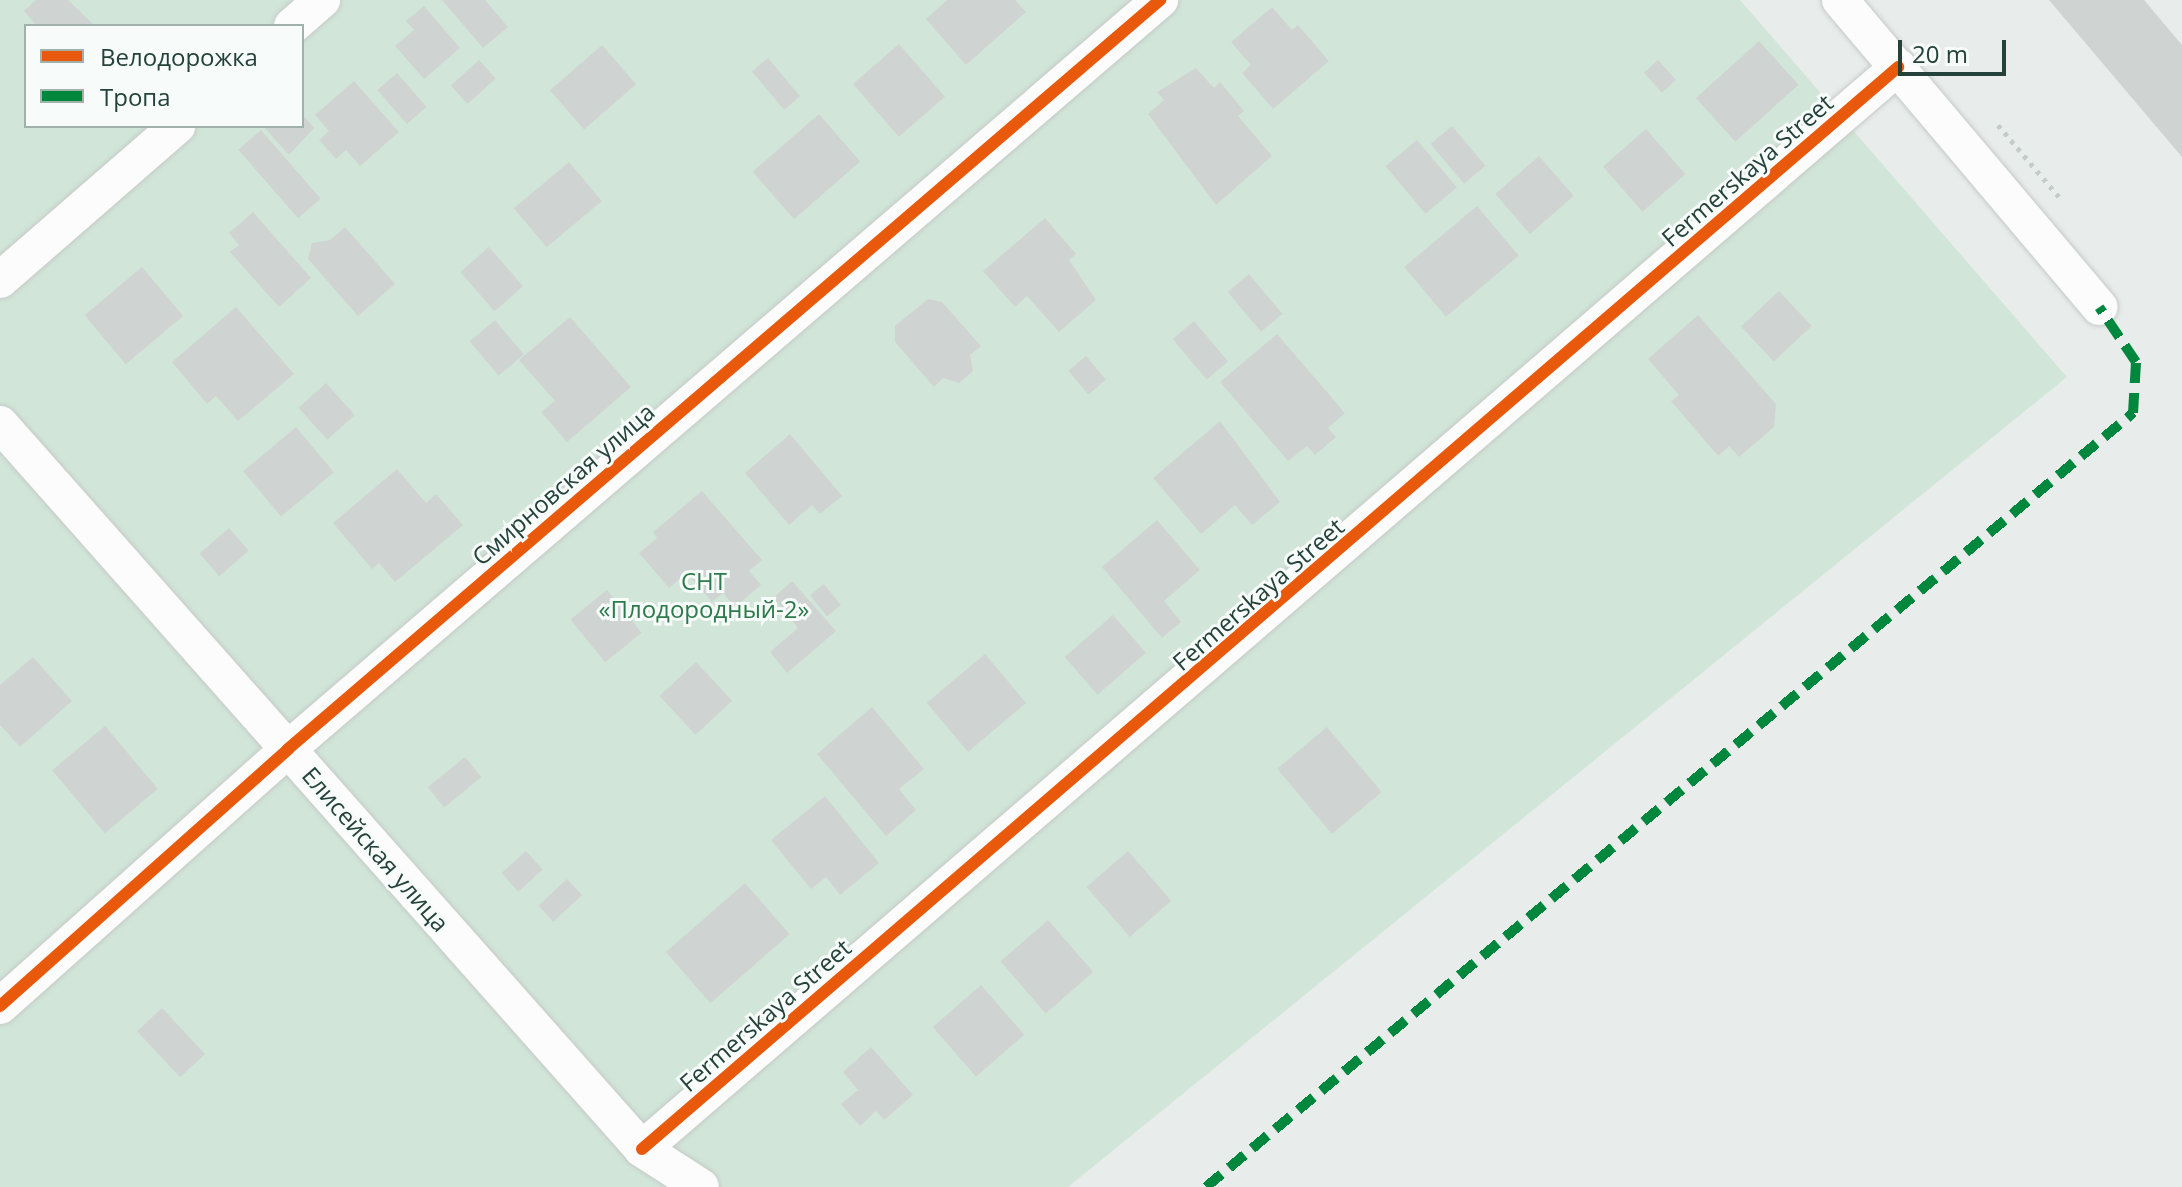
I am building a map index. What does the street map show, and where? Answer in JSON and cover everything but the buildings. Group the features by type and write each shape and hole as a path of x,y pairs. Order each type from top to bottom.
{"street":[{"path":"294,24 322,0"},
{"name":"Смирновская улица","path":"0,1006 288,749 1160,0"},
{"path":"1840,0 2099,307"},
{"name":"Fermerskaya Street","path":"642,1149 1898,67"},
{"path":"0,280 175,128"},
{"name":"Елисейская улица","path":"0,424 642,1149 701,1187"}],"green space":[{"name":"СНТ «Плодородный-2»","path":"0,0 1740,0 2067,377 1068,1187 0,1187"}],"marked path":[{"path":"1206,1187 2133,413 2136,362 2099,307"}],"cycle path":[{"path":"0,1006 288,749 1160,0"},
{"path":"642,1149 1898,67"}]}
